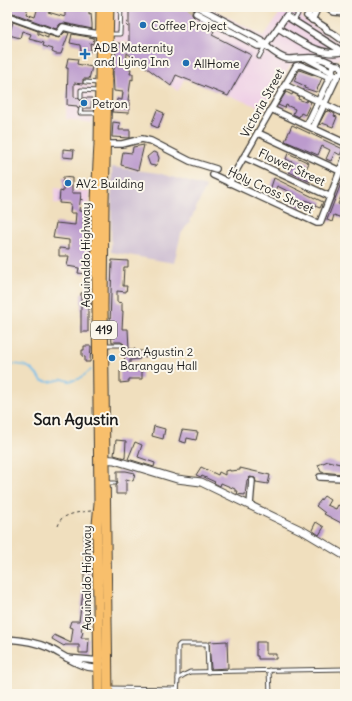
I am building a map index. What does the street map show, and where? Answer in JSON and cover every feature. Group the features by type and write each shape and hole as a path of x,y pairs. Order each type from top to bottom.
{"highway":[{"name":"Aguinaldo Highway","path":"101,7 105,32"},
{"name":"Aguinaldo Highway","path":"103,691 96,525 101,459 100,201 105,32 109,7"},
{"name":"Aguinaldo Highway","path":"102,144 99,113 103,87"},
{"name":"Aguinaldo Highway","path":"101,459 105,483 101,664"}],"street":[{"path":"310,18 313,7"},
{"path":"310,18 318,7"},
{"path":"327,7 334,12 345,13"},
{"path":"200,8 262,40 265,46"},
{"path":"196,13 258,46 265,46 288,59 321,59 340,66"},
{"path":"8,16 58,34 63,26 79,31 105,32"},
{"path":"265,46 286,16 344,51"},
{"path":"310,18 326,28 329,27 333,30 334,34 345,42"},
{"path":"278,28 304,44 326,53 334,54 344,51"},
{"path":"306,58 331,74 338,75"},
{"name":"Victoria Street","path":"229,183 295,68 298,65 331,74"},
{"path":"310,126 321,102 332,68 340,66"},
{"path":"321,102 338,75 341,73 340,66"},
{"path":"285,85 343,113"},
{"path":"271,109 345,143"},
{"path":"258,133 340,171"},
{"path":"102,144 122,144 142,140 151,141 190,161 216,169"},
{"name":"Flower Street","path":"244,158 331,197"},
{"path":"331,197 345,158"},
{"name":"Holy Cross Street","path":"213,175 317,223 320,223 331,197"},
{"path":"101,459 114,460 177,479 201,482 305,532 345,556"},
{"path":"320,477 345,478"},
{"path":"250,505 252,481"},
{"path":"7,639 36,643 49,648 77,664 92,668 101,664"}],"lane":[{"path":"105,32 120,34 121,7"},
{"path":"286,16 291,9 298,14 294,21"},
{"path":"105,32 120,28"},
{"path":"259,57 265,46"},
{"path":"85,82 103,87"},
{"path":"81,98 81,90 103,87"},
{"path":"80,108 80,113 99,113"},
{"path":"101,345 121,345"},
{"path":"105,483 115,484"},
{"path":"177,694 178,646 180,644 207,644 208,672"},
{"path":"178,679 190,672 345,669"},
{"path":"269,670 270,694"},
{"path":"103,691 177,689"}],"path":[{"path":"128,22 125,24 128,27"},
{"path":"58,526 61,519 71,514 98,511"}],"shaded area":[{"path":"115,7 209,7 264,36 284,7 300,7 304,10 301,13 303,19 340,43 343,48 339,59 332,62 327,72 302,61 294,63 290,66 265,109 184,79 178,91 130,55 129,42 114,41"},
{"path":"67,83 93,85 92,123 66,119"},
{"path":"112,167 158,173 206,187 190,221 181,234 174,263 111,252"},
{"path":"55,188 90,192 89,206 54,203"}],"building":[{"path":"12,7 28,7 26,14 35,17 38,7 49,7 48,12 65,17 65,7 89,9 89,15 91,14 92,29 64,23 60,24 56,29 10,12"},
{"path":"129,7 196,7 196,9 192,11 192,15 194,17 193,20 214,31 212,35 251,55 228,96 176,75 171,86 127,53 126,68 131,69 130,74 133,74 128,100 129,113 112,112 113,107 116,107 117,99 122,100 123,92 114,91 113,72 115,67 116,43 129,44"},
{"path":"13,22 38,31 38,34 48,38 48,35 59,38 65,32 69,33 61,54 52,52 53,49 43,46 44,43 29,39 31,34 22,31 20,38 9,35"},
{"path":"72,34 94,38 93,44 90,43 91,51 81,52 80,45 70,43"},
{"path":"68,58 78,59 77,64 92,67 89,79 83,79 83,84 74,83 74,97 81,101 84,98 92,98 91,108 84,108 81,105 78,108 77,106 67,105 68,68 66,68"},
{"path":"299,70 322,78 316,92 304,88 305,86 294,81"},
{"path":"286,92 299,96 298,99 311,102 305,115 301,113 299,117 293,114 295,109 286,105 285,108 278,105"},
{"path":"157,110 164,113 158,128 151,125"},
{"path":"328,110 337,117 333,127 322,123 321,125 319,124"},
{"path":"113,122 120,123 119,130 130,130 130,138 112,137"},
{"path":"292,125 343,149 340,155 335,152 331,161 326,159 330,150 322,146 318,155 285,141"},
{"path":"144,145 138,170 121,165 123,152 132,153 133,147"},
{"path":"63,149 74,150 73,158 63,157"},
{"path":"153,152 157,153 159,158 155,166 150,165 147,157"},
{"path":"288,153 309,163 304,173 313,177 311,182 289,172 294,163 286,159"},
{"path":"345,173 345,187 338,204 345,207 345,216 344,219 334,215 332,222 327,220"},
{"path":"63,177 72,178 72,193 81,193 79,211 90,212 90,216 84,216 83,225 90,226 87,243 90,243 91,257 85,257 85,274 78,273 79,268 67,266 69,256 59,256 59,248 69,249 69,240 53,238 56,223 75,225 76,213 70,213 71,204 59,203 60,191 63,192"},
{"path":"274,178 323,202 320,208 305,200 301,209 290,203 294,194 277,186 273,195 269,193"},
{"path":"112,260 128,261 128,267 124,267 123,286 127,286 126,292 117,291 117,302 122,303 122,329 128,329 129,349 135,349 135,351 146,351 146,357 130,360 130,368 139,367 139,371 142,371 142,379 129,379 129,382 120,383 120,371 125,371 124,344 121,342 112,342 110,326"},
{"path":"89,292 91,308 88,308 88,332 81,332 81,293"},
{"path":"84,346 91,346 90,362 85,362 85,357 82,356"},
{"path":"154,426 165,429 163,439 152,436"},
{"path":"182,430 198,432 196,440 187,438 186,443 179,441"},
{"path":"116,440 126,441 125,458 114,455"},
{"path":"135,442 142,445 138,457 155,463 154,467 128,459"},
{"path":"328,461 344,465 342,474 321,472 318,465"},
{"path":"201,467 218,475 219,472 225,475 225,471 240,470 240,468 270,475 268,484 256,482 255,478 250,477 247,480 245,495 237,494 238,491 235,491 235,489 221,483 220,486 202,476 196,475"},
{"path":"117,471 135,473 133,481 126,479 126,494 116,494 116,486 118,483"},
{"path":"324,496 330,500 327,505 336,509 338,505 345,509 345,525 324,514 325,513 316,506"},
{"path":"316,522 324,527 319,535 312,530"},
{"path":"84,534 90,534 90,581 87,600 89,600 81,631 83,632 81,638 89,638 88,653 79,653 79,645 64,646 52,639 54,635 71,643 73,628 69,627 71,621 79,621 84,586"},
{"path":"227,641 228,668 211,669 209,642"},
{"path":"256,642 266,642 266,654 276,654 276,659 258,659 258,656 256,656"}],"waterway":[{"path":"7,364 27,366 42,381 50,382 63,379 69,381 79,379 91,370"}],"tunnel":[{"path":"188,7 196,13"}],"place":[{"name":"Coffee Project","path":"143,25"},
{"name":"ADB Maternity and Lying Inn","path":"85,54"},
{"name":"AllHome","path":"186,63"},
{"name":"Petron","path":"84,103"},
{"name":"AV2 Building","path":"68,183"},
{"name":"San Agustin 2 Barangay Hall","path":"112,358"}],"district":[{"name":"San Agustin","path":"76,419"}]}
